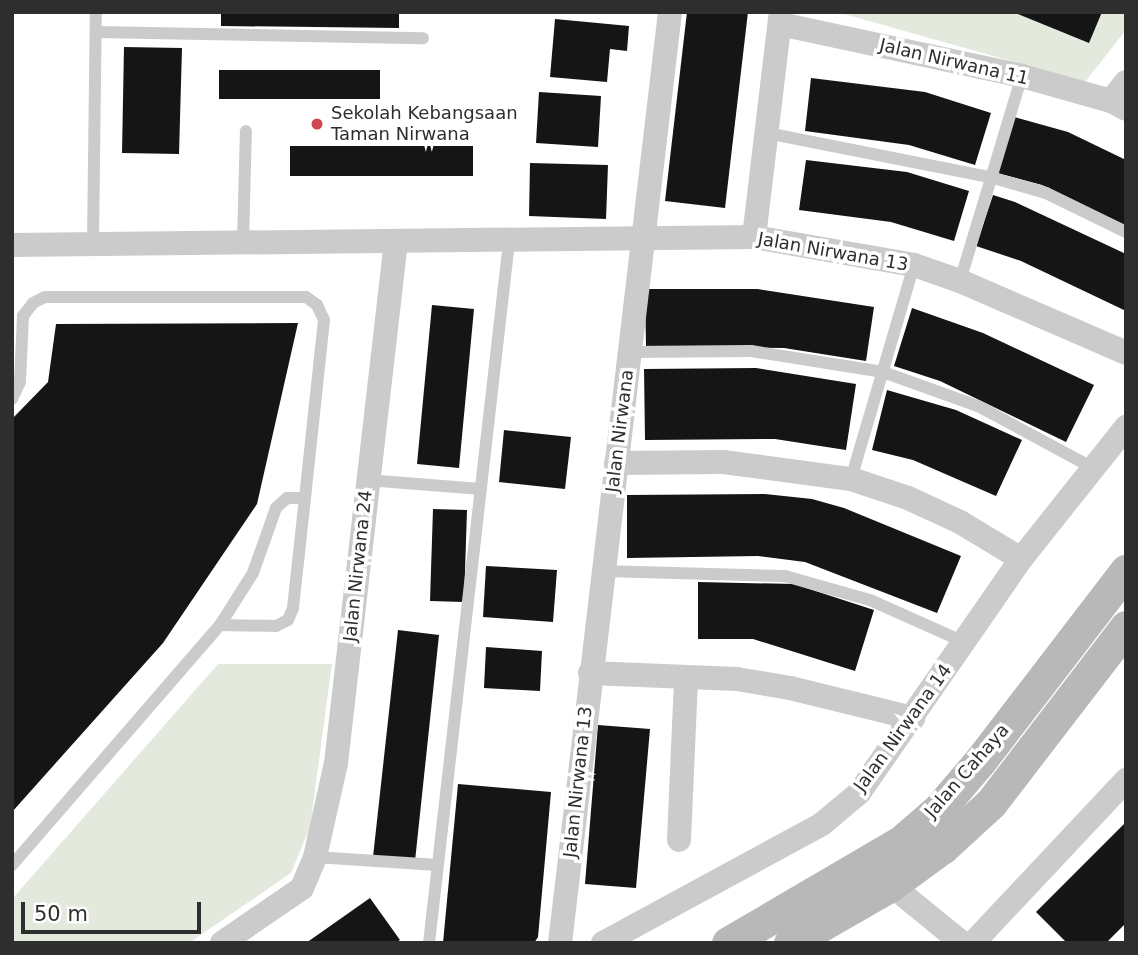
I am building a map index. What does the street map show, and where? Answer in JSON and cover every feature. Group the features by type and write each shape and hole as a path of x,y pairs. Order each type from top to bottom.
{"main road":[{"name":"Jalan Cahaya","path":"728,943 901,842 940,808 1126,571"},
{"name":"Jalan Cahaya","path":"790,943 891,885 943,848 991,803 1126,627"}],"street":[{"name":"Jalan Nirwana","path":"597,621 670,12"},
{"name":"Jalan Nirwana 11","path":"780,18 1121,97"},
{"path":"754,237 780,18"},
{"name":"Jalan Nirwana 13","path":"12,244 509,242 754,237 914,265 960,281 1126,353"},
{"name":"Jalan Nirwana 24","path":"222,943 302,888 315,858 336,763 396,241"},
{"name":"Jalan Nirwana 14","path":"603,943 822,824 859,793 1021,559 1126,427"},
{"path":"616,463 723,462 851,479 908,498 960,522 1021,559"},
{"name":"Jalan Nirwana 13","path":"560,943 597,621"},
{"path":"590,673 737,678 913,718"},
{"path":"679,840 686,677"},
{"path":"973,943 1126,780"},
{"path":"891,885 962,943"}],"lane":[{"path":"93,244 96,12"},
{"path":"96,32 423,38"},
{"path":"960,281 1022,76"},
{"path":"243,242 246,131"},
{"path":"767,133 990,177 1046,192 1126,232"},
{"path":"429,943 509,242"},
{"path":"851,479 914,265"},
{"path":"12,399 20,382 23,316 33,303 45,297 306,297 317,305 324,320 293,608 288,620 276,626 220,625"},
{"path":"629,352 751,351 883,372 978,405 1093,468"},
{"path":"368,480 481,489"},
{"path":"12,865 220,625 253,573 276,508 287,498 305,498"},
{"path":"603,571 785,576 870,600 964,642"},
{"path":"315,858 438,865"}],"shaded area":[{"path":"837,12 1126,12 1126,30 1085,82"},
{"path":"218,664 332,664 310,827 291,873 189,943 12,943 12,899"}],"building":[{"path":"221,12 399,12 399,28 221,26"},
{"path":"687,12 748,12 725,208 665,201"},
{"path":"1013,12 1102,12 1089,43"},
{"path":"555,19 629,26 627,51 610,49 607,82 550,77"},
{"path":"124,47 182,48 179,154 122,153"},
{"path":"219,70 380,70 380,99 219,99"},
{"path":"811,78 925,92 991,113 975,165 909,145 805,131"},
{"path":"539,92 601,96 598,147 536,143"},
{"path":"1014,117 1068,132 1126,160 1126,226 1042,185 997,173"},
{"path":"290,146 473,146 473,176 290,176"},
{"path":"806,160 907,172 969,191 954,241 891,222 799,210"},
{"path":"530,163 608,165 606,219 529,216"},
{"path":"993,195 1015,202 1126,254 1126,311 1021,261 976,246"},
{"path":"645,289 757,289 874,307 866,361 784,348 646,347"},
{"path":"432,305 474,309 459,468 417,464"},
{"path":"912,308 983,333 1094,385 1066,442 940,381 894,366"},
{"path":"298,323 257,504 163,643 12,812 12,419 48,382 56,324"},
{"path":"756,368 856,384 846,450 775,439 645,440 644,369"},
{"path":"887,390 956,410 1022,440 996,496 913,460 872,450"},
{"path":"504,430 571,437 565,489 499,482"},
{"path":"765,494 812,499 844,508 961,556 937,613 805,562 758,556 627,558 627,495"},
{"path":"433,509 467,510 464,602 430,601"},
{"path":"486,566 557,570 553,622 483,617"},
{"path":"698,582 794,584 874,610 855,671 753,639 698,639"},
{"path":"398,630 439,635 415,861 373,857"},
{"path":"486,647 542,651 540,691 484,688"},
{"path":"598,725 650,729 636,888 585,884"},
{"path":"458,784 551,792 538,937 534,943 443,943"},
{"path":"1126,822 1126,923 1106,943 1067,943 1036,912"},
{"path":"370,898 400,940 395,943 306,943"}],"place":[{"name":"Sekolah Kebangsaan Taman Nirwana","path":"317,124"}]}
